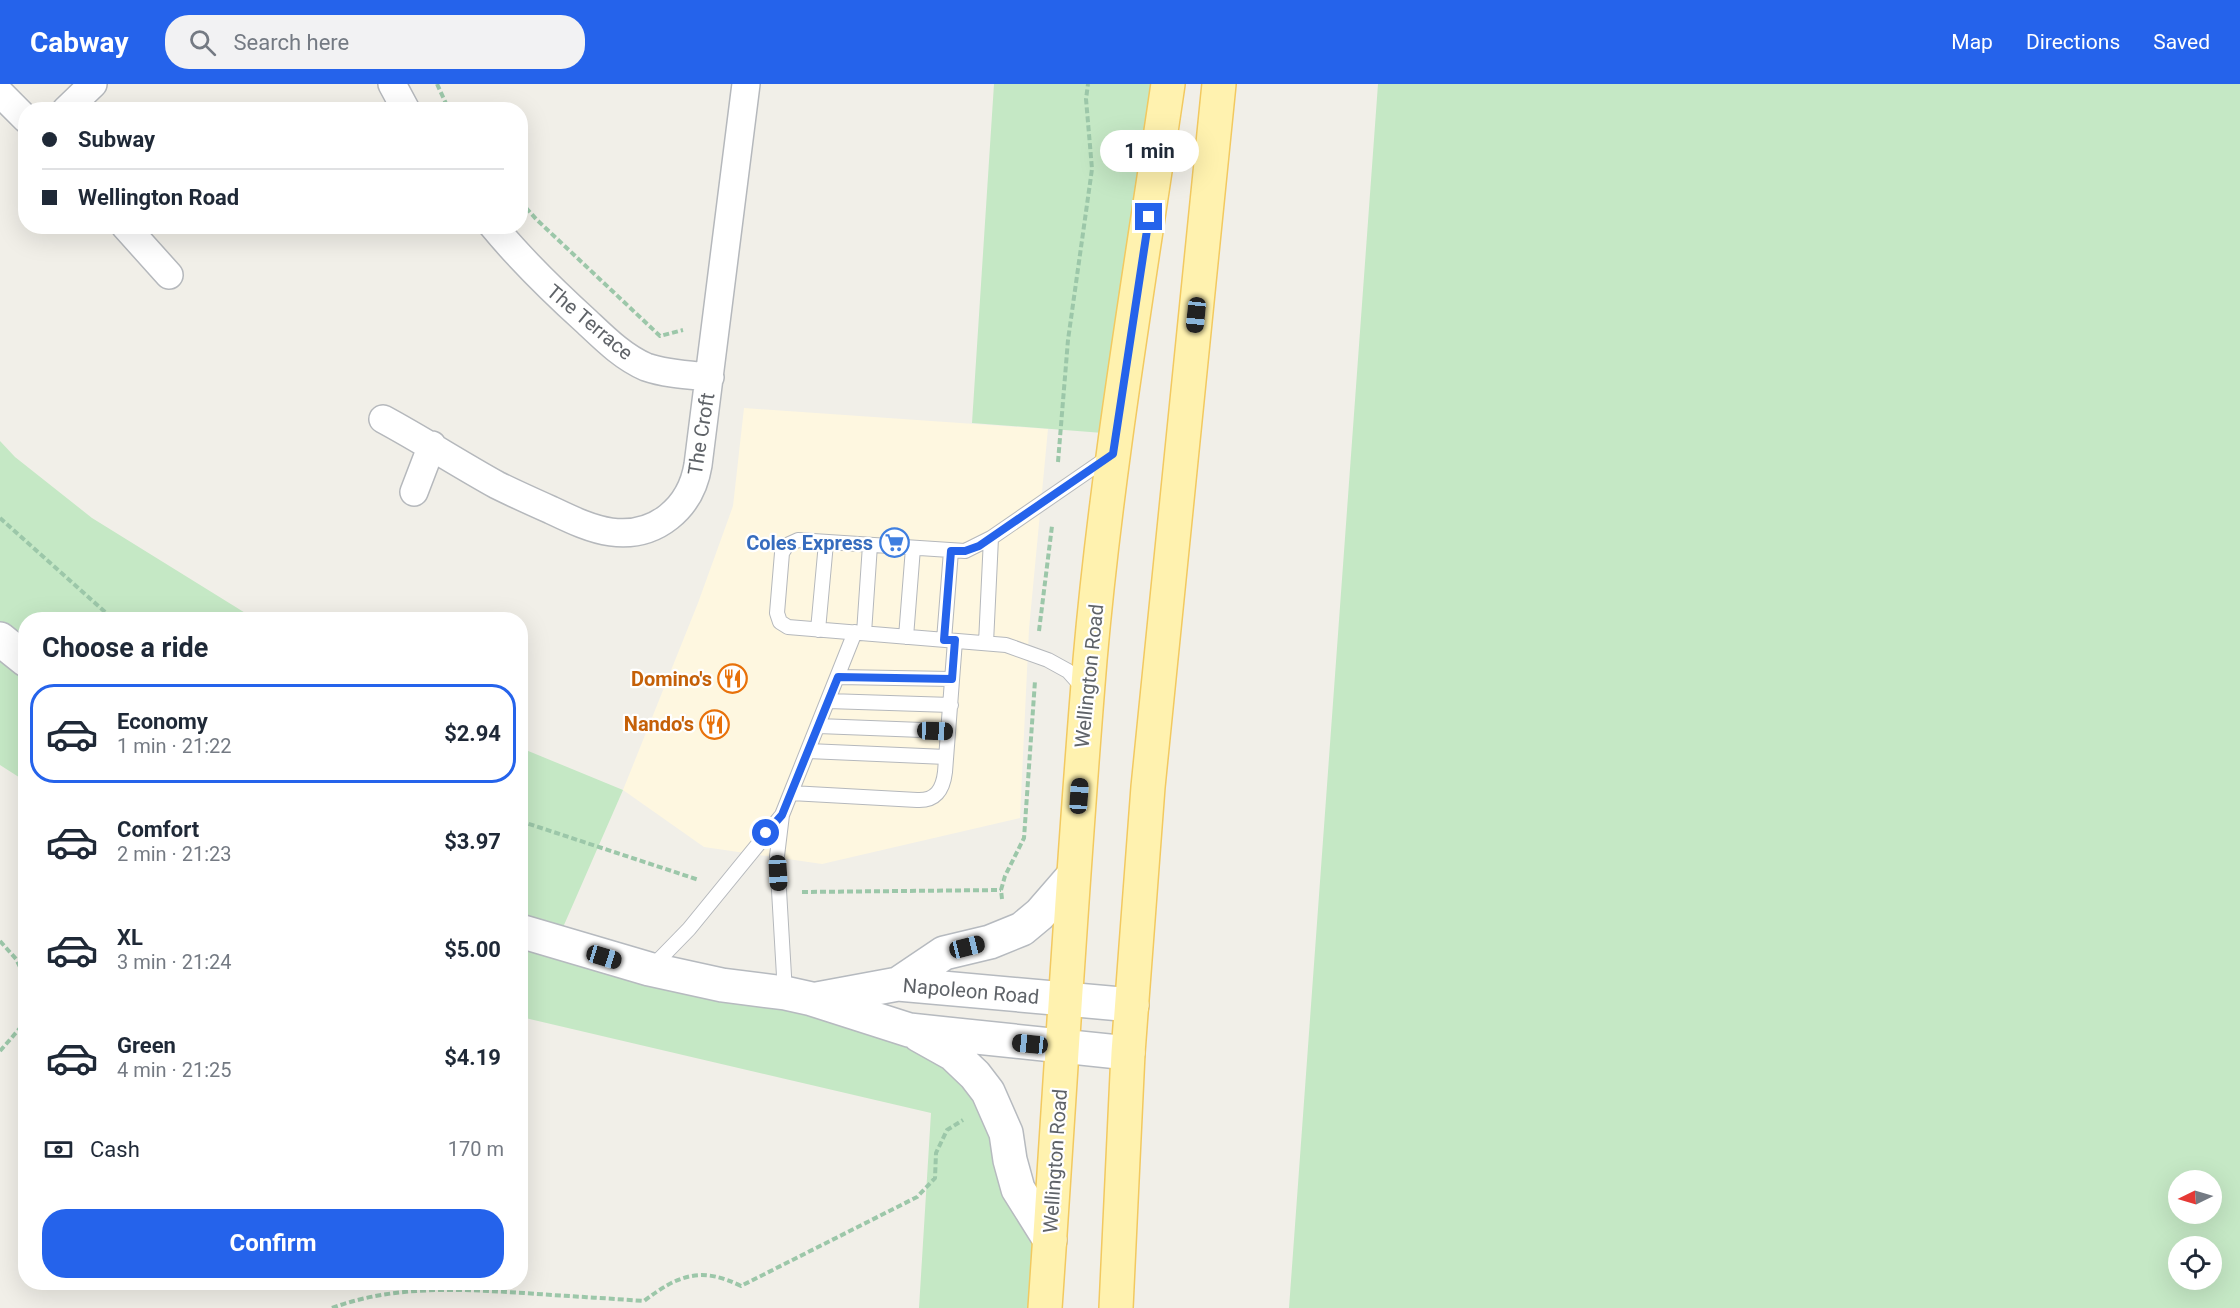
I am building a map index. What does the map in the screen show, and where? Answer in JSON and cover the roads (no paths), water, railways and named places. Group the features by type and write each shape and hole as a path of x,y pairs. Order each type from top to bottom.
{"main road":[{"name":"Wellington Road","path":"1046,1308 1064,999 1088,692 1113,454 1168,84"},
{"path":"1116,1308 1128,1053 1148,787 1219,84"},
{"path":"0,639 18,654"},
{"path":"898,984 944,953 990,942 1022,929 1053,900 1073,876"},
{"name":"Napoleon Road","path":"528,933 649,969 722,985 798,996 909,1030 1128,1053"},
{"name":"Napoleon Road","path":"798,996 898,984 1132,1005"},
{"path":"909,1030 953,1054 975,1075 988,1092 1006,1133 1018,1189 1050,1240"}],"street":[{"path":"74,102 93,84"},
{"path":"392,84 402,102"},
{"name":"The Croft","path":"383,419 432,445 498,486 575,521 612,532 643,530 656,525 680,507 695,480 746,84"},
{"path":"0,93 18,111"},
{"path":"132,234 169,275"},
{"name":"The Terrace","path":"500,234 548,286 613,346 630,358 646,367 670,373 710,377"},
{"path":"414,492 432,445"}],"lane":[{"path":"1088,692 1068,671 1048,660 1006,645 788,627 780,622 777,613 782,553 787,545 798,540 965,551 991,538 1113,454"},
{"path":"986,643 991,538"},
{"path":"819,630 826,543"},
{"path":"798,996 777,856 782,815 838,677 860,632 870,545"},
{"path":"906,637 912,548"},
{"path":"791,793 925,801 933,798 940,791 944,782 951,705 949,640 951,551"},
{"path":"838,677 952,679"},
{"path":"828,701 951,705"},
{"path":"818,726 948,731"},
{"path":"808,751 946,757"},
{"path":"649,969 689,929 782,815"}],"place":[{"name":"Coles Express","path":"894,543"},
{"name":"Domino's","path":"733,679"},
{"name":"Nando's","path":"715,724"}]}
